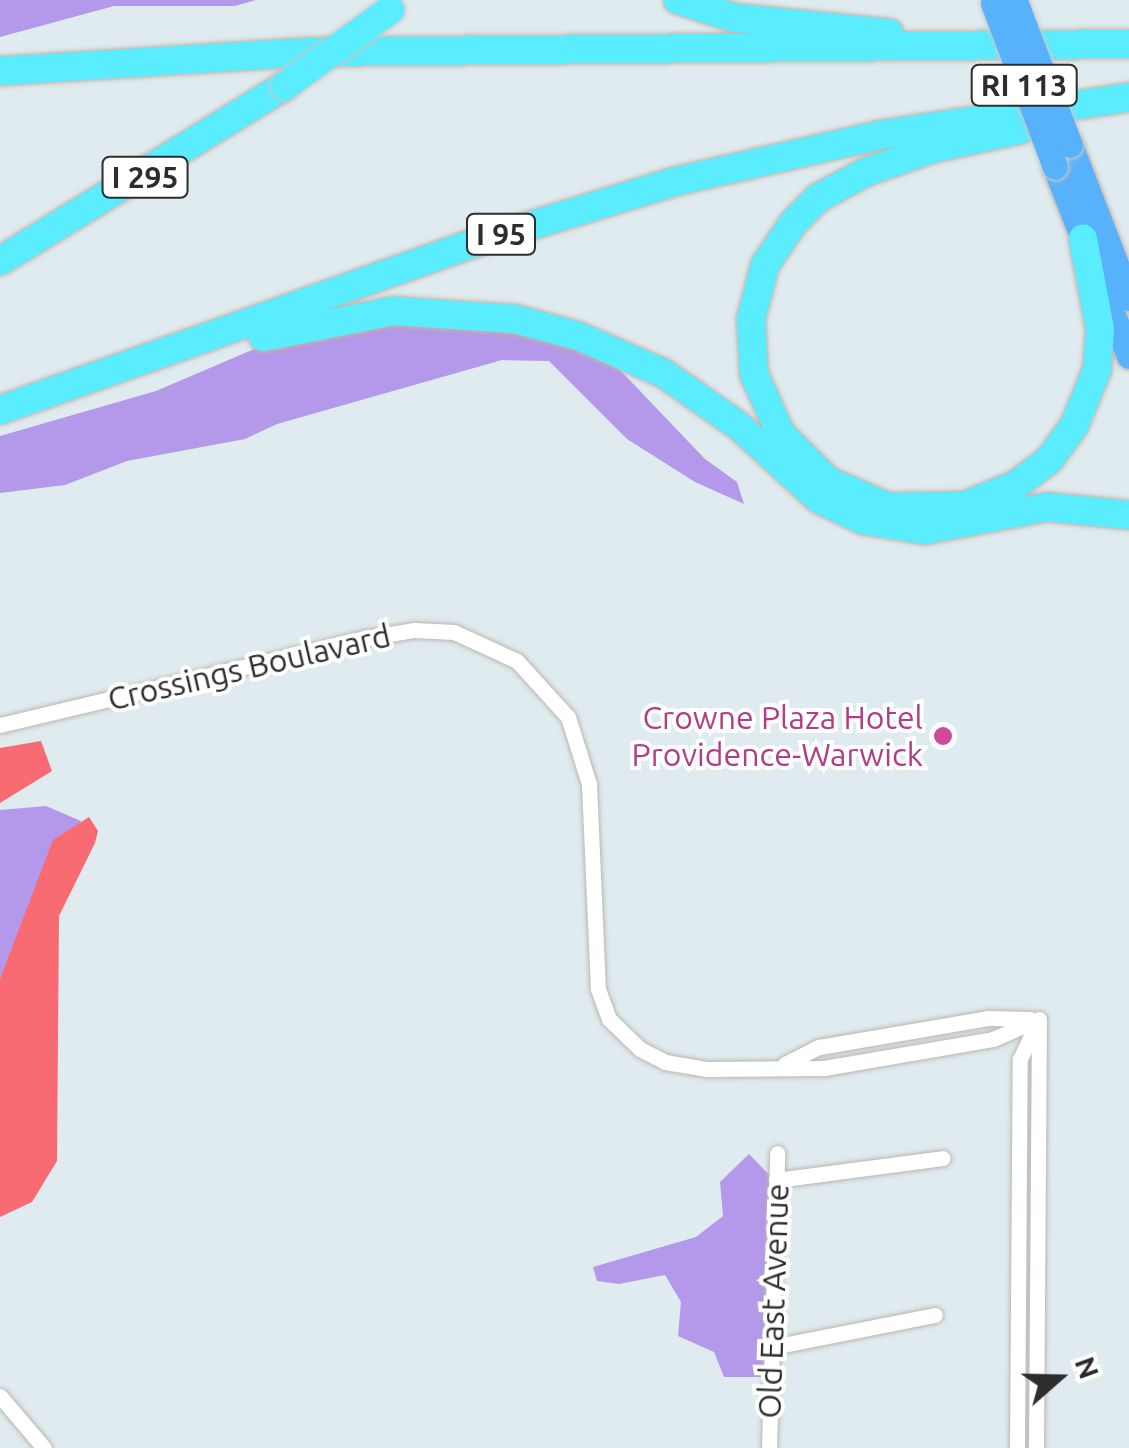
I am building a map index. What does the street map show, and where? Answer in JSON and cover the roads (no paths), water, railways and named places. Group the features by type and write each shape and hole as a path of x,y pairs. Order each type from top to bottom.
{"highway":[{"path":"678,0 735,18 984,47"},
{"name":"I 295","path":"0,261 285,86 397,5"},
{"path":"1051,46 1129,36"},
{"path":"0,71 312,52 1129,44"},
{"path":"1083,239 1100,329 1097,370 1074,426 1049,460 1016,485 964,506 888,507 828,482 780,434 754,374 751,319 765,265 805,209 849,180 910,156 1129,101"},
{"name":"I 95","path":"0,410 643,190 879,134 1129,101"},
{"path":"35,399 339,318 393,311 482,314 578,336 662,373 739,426 819,499 863,520 925,530 1046,507 1129,515"}],"main road":[{"name":"RI 113","path":"1004,1 1070,145 1129,298"},
{"name":"RI 113","path":"1004,1 1056,168 1129,356"}],"street":[{"name":"Crossings Boulavard","path":"0,725 414,630 487,644 550,690 582,750 598,989 609,1019 640,1049 665,1062 707,1069 785,1064 824,1068 956,1045 1039,1019"},
{"path":"1017,1448 1020,1059 1039,1019"},
{"path":"1036,1448 1039,1019"},
{"name":"Old East Avenue","path":"768,1448 777,1153"},
{"path":"776,1180 943,1158"},
{"path":"773,1348 935,1316"},
{"path":"0,1396 44,1448"}],"place":[{"name":"Crowne Plaza Hotel Providence-Warwick","path":"943,736"}]}
